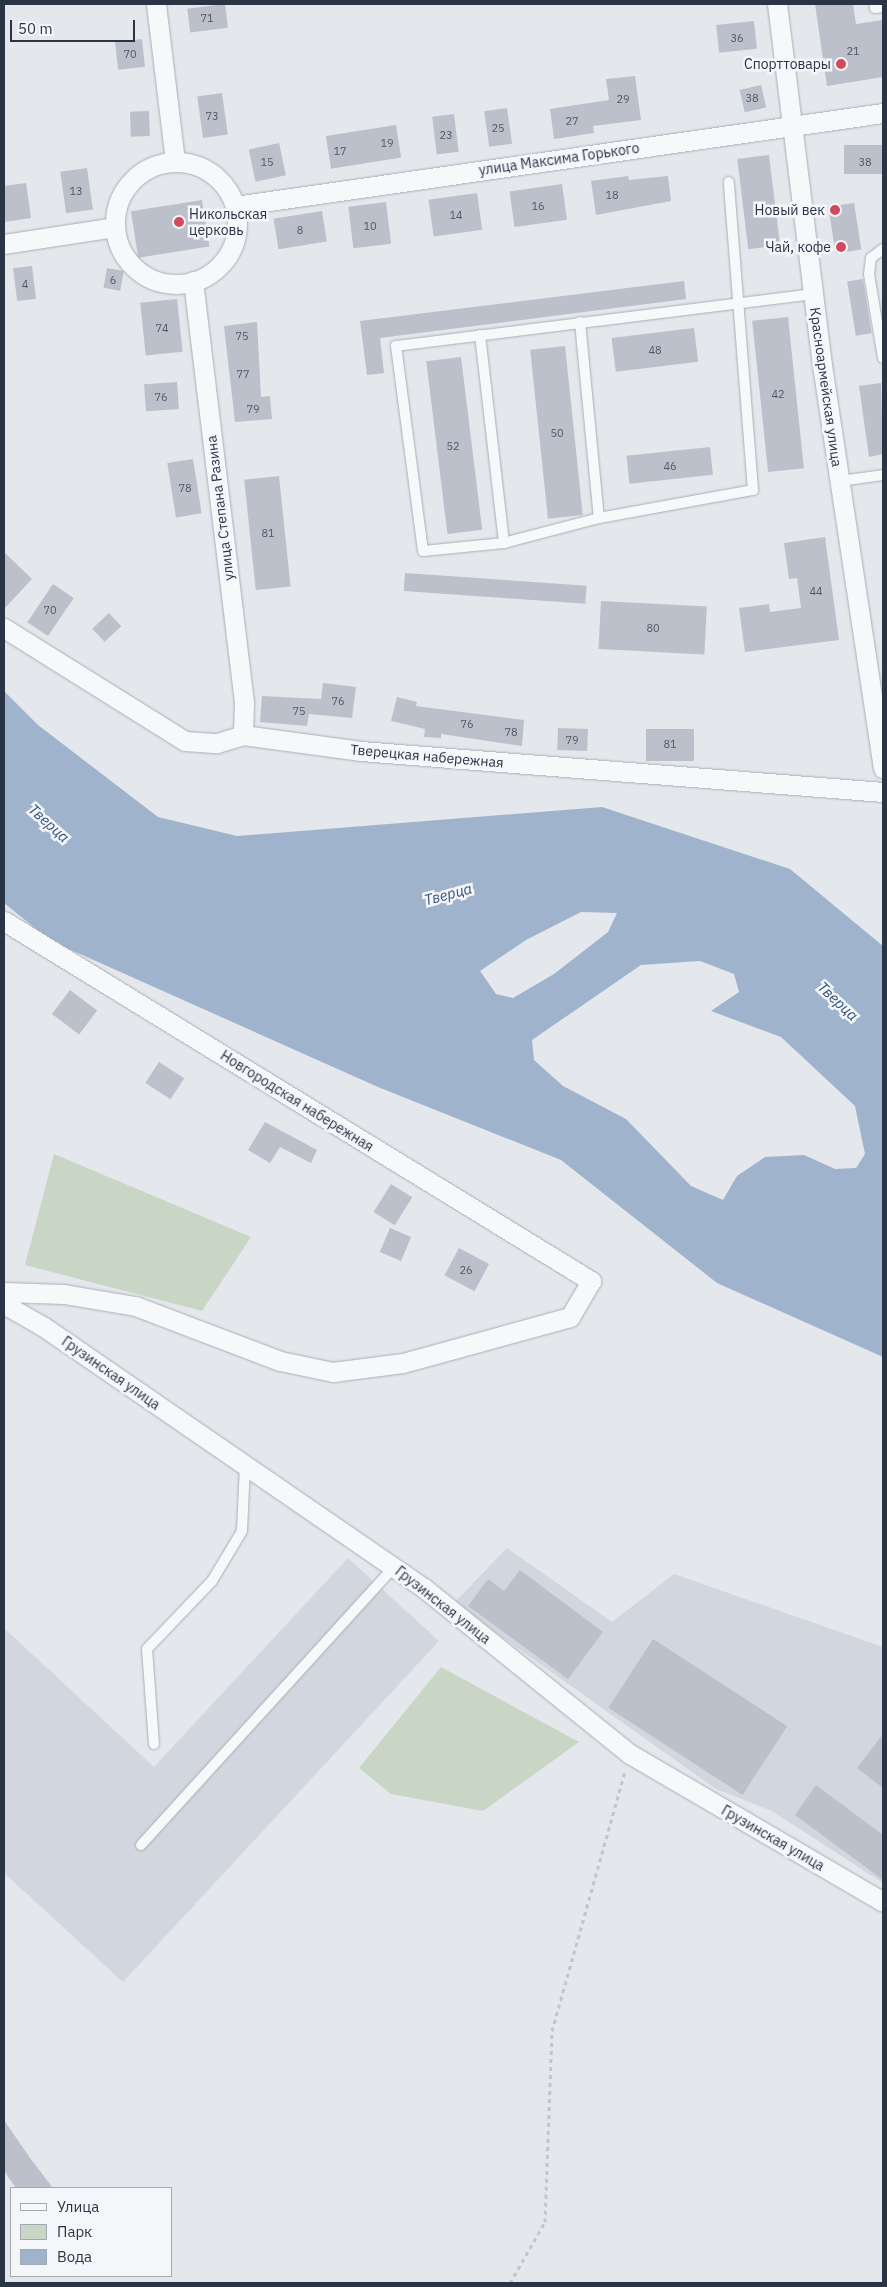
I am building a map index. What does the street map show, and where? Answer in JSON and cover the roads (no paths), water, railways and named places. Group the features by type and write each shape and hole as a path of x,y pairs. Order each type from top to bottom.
{"street":[{"path":"156,4 175,162"},
{"name":"Красноармейская улица","path":"777,4 813,294 883,768"},
{"name":"улица Максима Горького","path":"235,206 883,113"},
{"path":"175,162 206,169 229,191 235,206 237,222 230,252 208,275 193,282 158,281 141,273 119,245 115,227 122,196 131,182 144,171 175,162"},
{"path":"4,244 115,227"},
{"name":"улица Степана Разина","path":"193,282 244,703 244,735"},
{"name":"Тверецкая набережная","path":"4,628 185,741 217,743 244,735 361,751 883,792"},
{"name":"Новгородская набережная","path":"4,921 591,1281 570,1317 403,1363 333,1372 280,1361 135,1306 64,1294 4,1292"},
{"name":"Грузинская улица","path":"4,1304 44,1327 394,1567 630,1754 883,1902"}],"lane":[{"path":"875,4 883,7"},
{"path":"729,182 735,304 753,490 599,518 504,543 423,551 396,346 580,322 735,304 813,294"},
{"path":"883,249 871,258 869,274 883,358"},
{"path":"580,322 599,518"},
{"path":"480,335 504,543"},
{"path":"840,481 883,475"},
{"path":"154,1744 147,1649 212,1581 242,1531 245,1465"},
{"path":"141,1845 394,1567"}],"water":[{"name":"Тверца","path":"4,691 38,725 158,817 237,836 602,807 790,869 883,946 883,1357 717,1283 561,1160 378,1087 51,941 4,903","holes":["581,912 617,913 608,932 554,974 513,998 496,994 480,971 526,940","700,961 734,974 739,992 711,1011 781,1037 855,1106 865,1154 856,1168 835,1169 804,1155 765,1157 737,1176 723,1200 691,1186 626,1119 563,1086 534,1060 532,1040 641,965"]}],"place":[{"name":"Спорттовары","path":"841,64"},
{"name":"Новый век","path":"835,210"},
{"name":"Никольская церковь","path":"179,222"},
{"name":"Чай, кофе","path":"841,247"}]}
